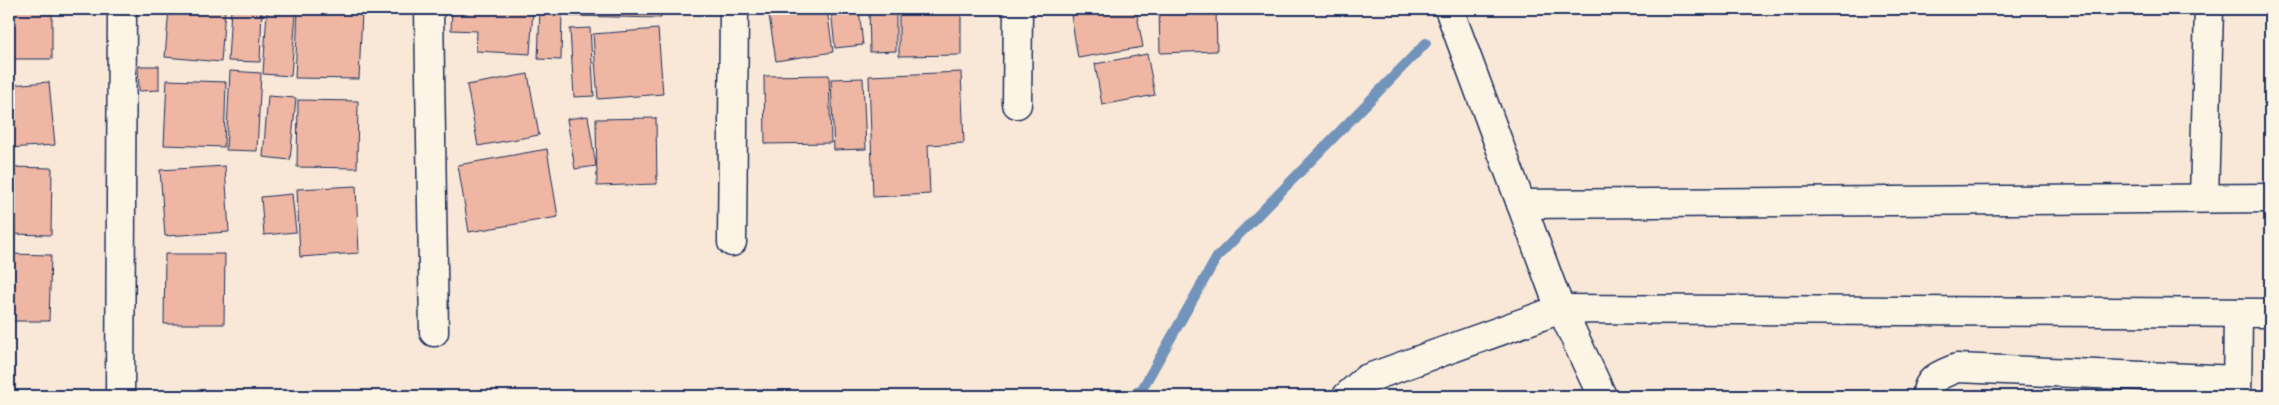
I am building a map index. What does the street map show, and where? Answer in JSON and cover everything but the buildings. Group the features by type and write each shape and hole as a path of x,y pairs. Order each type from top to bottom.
{"street":[{"path":"120,396 122,9"},
{"path":"429,9 434,332"},
{"path":"732,242 734,9"},
{"path":"1017,104 1018,9"},
{"path":"1449,9 1561,310 1602,396"},
{"path":"2204,198 2209,9"},
{"path":"1521,204 2270,198"},
{"path":"1347,396 1366,379 1561,310 2270,313"},
{"path":"1927,396 1927,391 1937,376 1957,368 2237,388 2238,313"}],"waterway":[{"path":"1128,396 1142,389 1217,257 1426,43"}]}
